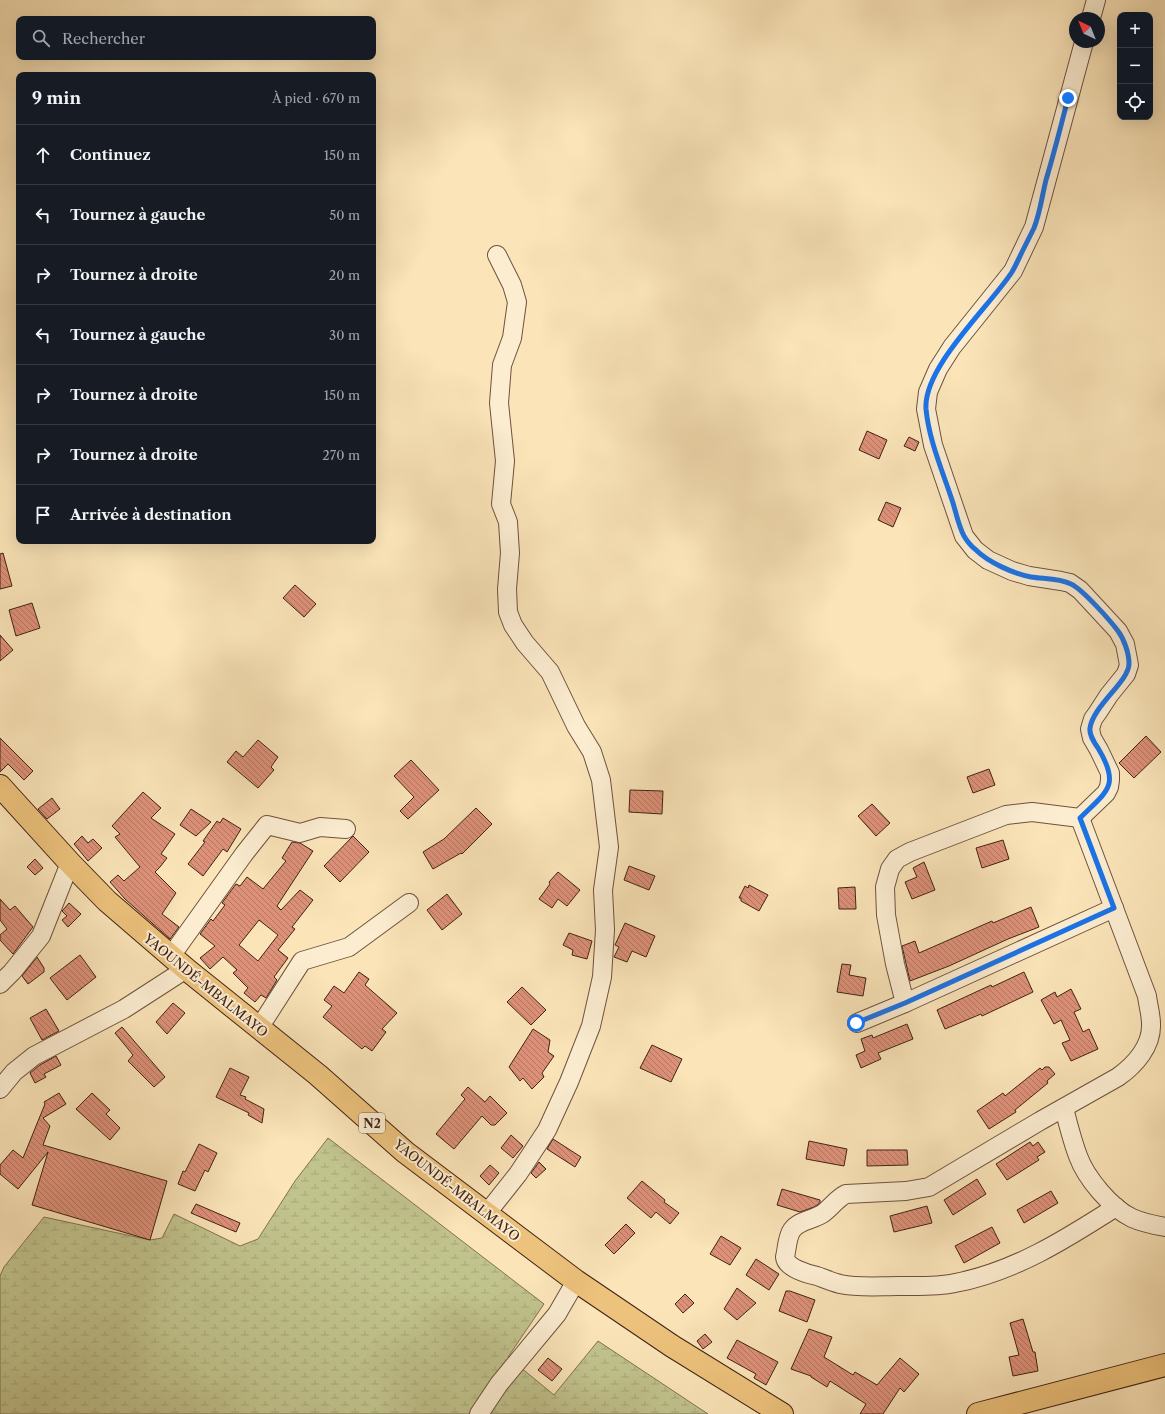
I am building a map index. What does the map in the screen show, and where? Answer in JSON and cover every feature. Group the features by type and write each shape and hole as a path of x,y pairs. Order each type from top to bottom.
{"main road":[{"name":"YAOUNDÉ-MBALMAYO","path":"0,786 70,863 107,901 179,963 318,1075 405,1152 576,1281 672,1346 782,1414"},
{"path":"978,1414 1165,1365"}],"street":[{"path":"1093,12 1096,0"},
{"path":"1080,818 1106,793 1109,787 1110,773 1092,738 1090,729 1093,719 1109,695 1126,674 1129,666 1125,644 1118,631 1080,590 1070,583 1029,576 1012,571 988,560 975,550 964,536 950,496 934,445 926,404 928,392 938,369 952,347 1013,271 1034,227 1082,48"},
{"path":"487,1213 518,1174 547,1130 569,1082 591,1026 602,977 606,930 603,890 609,847 601,780 592,752 576,726 550,672 524,642 513,625 508,612 507,589 510,553 508,522 501,504 505,461 499,403 502,365 512,338 517,302 512,285 498,254"},
{"path":"905,1003 895,964 886,915 885,887 890,868 897,859 910,852 1006,815 1032,812 1080,818"},
{"path":"1080,818 1147,996 1151,1023 1148,1041 1143,1051 1128,1070 1118,1078 1040,1121 929,1187 906,1191 846,1194 842,1196 823,1214 794,1227 791,1232 785,1257 788,1264 806,1273 841,1284 857,1286 924,1286 953,1284 987,1275 1029,1258 1079,1231 1116,1207"},
{"path":"0,1089 14,1072 34,1056 124,1009 179,963 244,854 267,825 300,832 320,827 346,829"},
{"path":"0,984 12,972 41,936 70,863"},
{"path":"259,1028 302,961 349,947 409,903"},
{"path":"856,1023 905,1003 1114,908"},
{"path":"1064,1108 1078,1157 1092,1180 1116,1207 1131,1218 1143,1223 1165,1227"},
{"path":"479,1414 498,1384 557,1314 576,1281"}],"green space":[{"path":"328,1138 544,1304 508,1357 554,1395 598,1341 708,1414 0,1414 0,1276 4,1267 44,1217 150,1240 162,1238 174,1214 240,1246 258,1239 295,1181"}],"building":[{"path":"867,431 887,440 879,459 859,450"},
{"path":"909,437 919,442 915,451 904,446"},
{"path":"886,502 901,508 893,527 878,520"},
{"path":"3,553 12,586 0,589 0,554"},
{"path":"295,585 316,604 304,617 283,598"},
{"path":"32,603 40,628 16,636 9,610"},
{"path":"0,635 13,650 0,661"},
{"path":"1146,736 1161,752 1134,778 1119,763"},
{"path":"0,738 33,771 24,780 8,764 0,772"},
{"path":"258,740 278,757 271,767 274,770 258,788 227,762 236,751 243,757"},
{"path":"411,760 439,790 408,819 400,811 414,797 394,776"},
{"path":"989,769 995,785 973,793 967,777"},
{"path":"630,790 663,791 662,814 629,812"},
{"path":"143,792 161,808 151,818 175,834 161,854 167,858 155,872 176,893 162,914 179,927 170,939 125,899 110,882 118,875 124,881 140,867 115,837 120,834 112,826"},
{"path":"52,798 60,809 47,819 38,809"},
{"path":"872,804 890,823 876,836 858,816"},
{"path":"476,808 492,824 462,854 461,853 433,869 423,852 444,839"},
{"path":"191,809 211,822 196,836 180,825"},
{"path":"223,818 241,829 227,852 223,849 203,876 188,864 205,842 203,841 217,821 220,823"},
{"path":"82,836 88,843 93,839 102,848 88,861 74,844"},
{"path":"353,836 369,852 340,882 324,866"},
{"path":"1003,840 1009,859 982,868 976,848"},
{"path":"292,842 300,843 313,851 277,906 281,910 300,890 313,900 292,927 295,929 278,950 288,958 274,977 277,980 266,998 261,995 255,1002 244,993 248,988 233,973 237,970 223,957 210,969 200,958 215,946 200,934 211,919 213,921 225,905 222,903 236,884 240,886 247,877 263,889 286,861 282,858","holes":["259,920 278,935 258,961 239,945"]},
{"path":"35,859 43,868 35,875 27,867"},
{"path":"924,862 935,890 912,899 905,882 917,877 913,868"},
{"path":"629,866 655,876 649,890 624,880"},
{"path":"558,872 580,890 567,906 558,899 552,908 539,899 550,884 549,882"},
{"path":"749,885 768,895 759,911 741,901 741,898 739,898 745,886 748,888"},
{"path":"855,887 856,909 839,909 838,888"},
{"path":"447,894 462,914 442,930 427,910"},
{"path":"0,899 10,910 15,906 33,927 13,954 0,940 0,935 7,929 0,920"},
{"path":"69,903 81,914 68,927 62,920 67,916 62,911"},
{"path":"1031,907 1039,927 1008,939 949,966 910,981 902,946 915,941 919,953 992,921 993,923"},
{"path":"625,923 655,936 646,957 632,951 627,962 614,957 619,947 615,945"},
{"path":"569,933 592,941 587,959 572,955 573,950 563,945"},
{"path":"80,955 96,977 67,1000 50,978"},
{"path":"37,957 44,968 44,972 28,984 22,976"},
{"path":"842,964 851,965 849,975 866,978 863,996 837,992"},
{"path":"359,972 369,979 365,985 397,1013 382,1029 386,1032 372,1051 365,1046 362,1049 323,1017 332,1006 324,1000 334,986 344,993"},
{"path":"1024,972 1033,992 982,1016 981,1014 945,1029 937,1010 991,985 992,987"},
{"path":"522,987 546,1010 531,1025 507,1002"},
{"path":"1071,989 1081,1009 1074,1012 1083,1032 1089,1029 1098,1049 1071,1061 1062,1043 1070,1040 1061,1020 1054,1024 1041,1000 1055,992 1057,997"},
{"path":"173,1003 185,1013 167,1034 156,1022"},
{"path":"46,1009 59,1031 42,1040 30,1018"},
{"path":"907,1024 913,1039 878,1053 881,1059 861,1068 856,1055 865,1051 861,1039 872,1035 873,1038"},
{"path":"122,1027 165,1077 154,1087 128,1061 133,1055 115,1033"},
{"path":"533,1029 550,1040 548,1052 554,1056 542,1073 544,1077 532,1089 523,1078 520,1081 509,1067"},
{"path":"652,1045 682,1059 671,1082 640,1068"},
{"path":"56,1056 61,1065 44,1074 46,1077 35,1083 30,1073 40,1065"},
{"path":"1045,1067 1049,1067 1055,1074 1047,1081 1048,1083 1015,1110 1016,1112 989,1129 977,1111 1003,1093 1005,1096 1040,1068 1042,1070"},
{"path":"230,1068 249,1077 240,1095 246,1097 245,1099 264,1109 262,1123 248,1115 249,1113 216,1097"},
{"path":"468,1087 485,1102 490,1096 507,1113 495,1125 491,1125 482,1116 454,1149 436,1134 465,1099 461,1095"},
{"path":"59,1093 66,1104 43,1118 50,1126 43,1145 167,1181 150,1240 32,1205 48,1152 18,1189 0,1174 0,1165 13,1150 23,1158 45,1104 44,1102"},
{"path":"92,1093 110,1110 106,1114 120,1128 110,1140 76,1109"},
{"path":"511,1135 523,1146 513,1158 501,1148"},
{"path":"553,1139 581,1157 575,1167 547,1149"},
{"path":"809,1141 847,1149 844,1166 806,1159"},
{"path":"1030,1142 1033,1146 1038,1142 1045,1152 1037,1157 1039,1160 1007,1180 996,1164"},
{"path":"199,1144 217,1153 208,1172 205,1170 195,1191 178,1184 183,1171 185,1172"},
{"path":"867,1150 907,1150 908,1165 867,1166"},
{"path":"539,1162 546,1169 536,1178 531,1173"},
{"path":"490,1165 499,1173 489,1185 480,1176"},
{"path":"977,1179 986,1194 953,1215 944,1200"},
{"path":"642,1181 665,1200 664,1202 679,1213 670,1224 656,1212 651,1218 627,1198"},
{"path":"782,1189 820,1200 820,1203 800,1212 777,1205"},
{"path":"1051,1191 1058,1203 1024,1223 1017,1210"},
{"path":"196,1204 240,1223 236,1232 191,1213"},
{"path":"927,1206 932,1223 894,1232 890,1216"},
{"path":"626,1224 635,1233 614,1254 605,1245"},
{"path":"992,1227 1000,1243 964,1263 955,1246"},
{"path":"721,1236 741,1248 730,1265 710,1254"},
{"path":"756,1259 779,1274 769,1290 746,1275"},
{"path":"737,1288 756,1303 737,1320 724,1309"},
{"path":"786,1291 815,1300 807,1322 779,1311"},
{"path":"685,1294 694,1303 683,1313 675,1304"},
{"path":"1023,1319 1033,1352 1035,1352 1038,1371 1013,1376 1009,1357 1019,1355 1010,1323"},
{"path":"809,1329 832,1337 824,1357 853,1375 855,1372 877,1385 900,1358 919,1374 904,1392 900,1388 883,1414 860,1414 866,1404 830,1381 827,1387 811,1376 791,1369"},
{"path":"705,1334 712,1342 703,1349 697,1341"},
{"path":"737,1340 778,1362 766,1385 754,1378 756,1374 727,1358"},
{"path":"548,1358 562,1369 552,1381 538,1370"}],"route":[{"path":"856,1023 905,1003 1114,908 1080,818 1106,793 1109,787 1110,773 1092,738 1090,729 1093,719 1109,695 1126,674 1129,666 1125,644 1118,631 1080,590 1070,583 1029,576 1012,571 988,560 975,550 964,536 934,445 926,409 928,392 938,369 952,347 1013,271 1034,227 1068,98"}]}
